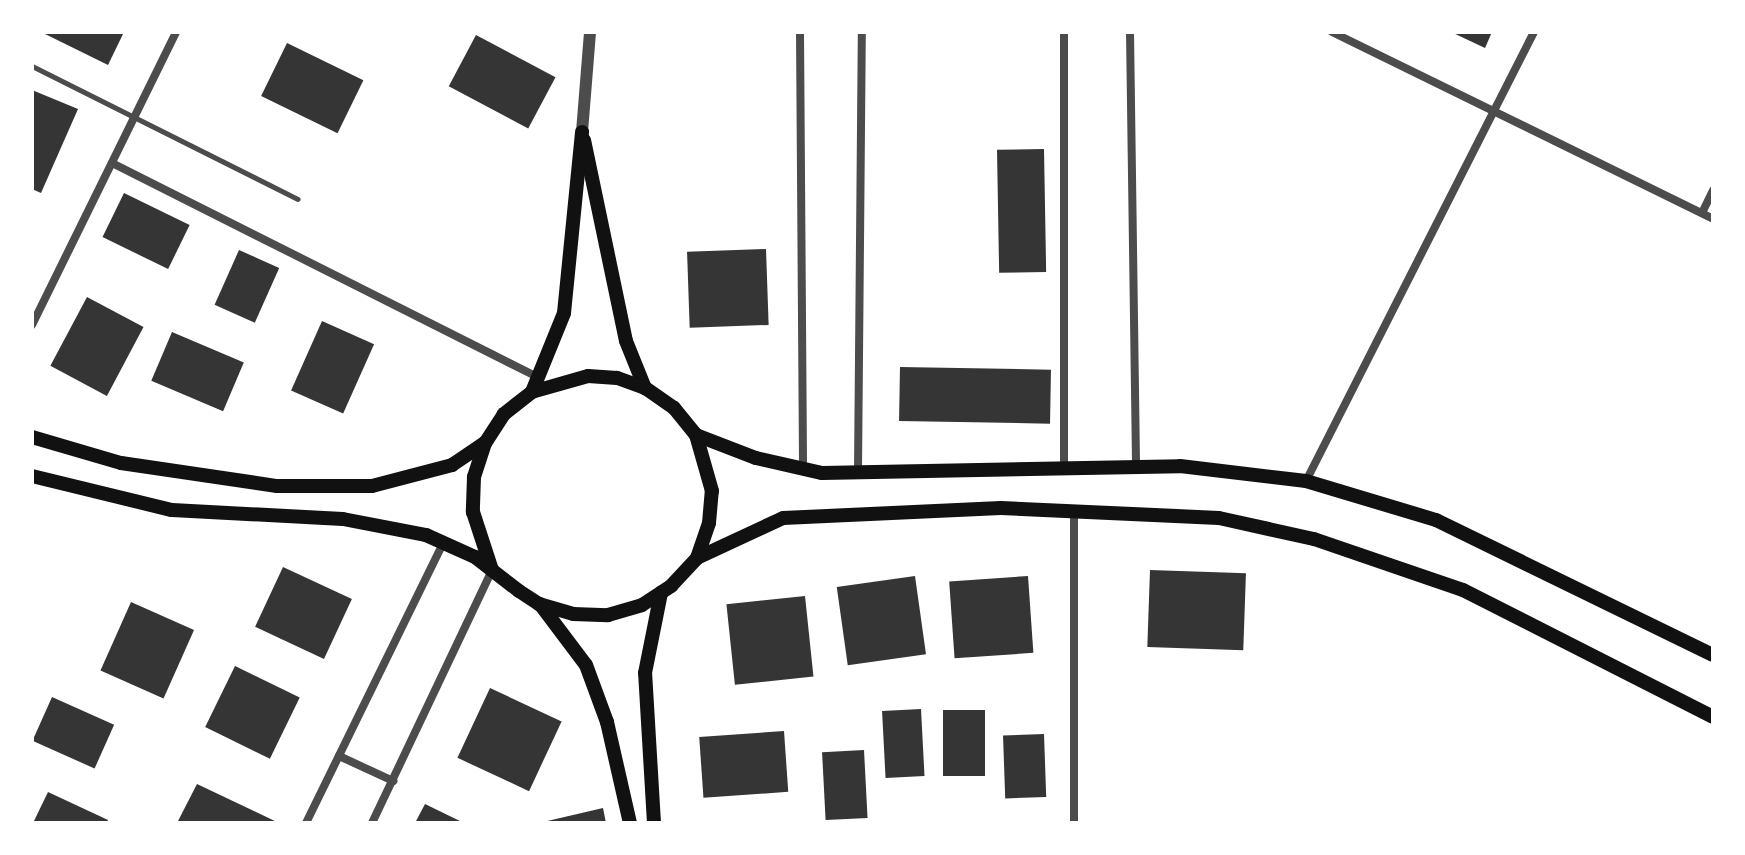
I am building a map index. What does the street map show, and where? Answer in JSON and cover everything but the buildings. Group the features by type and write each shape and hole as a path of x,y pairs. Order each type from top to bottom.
{"main road":[{"path":"492,570 473,512 474,477 485,443 504,414 532,392 540,378 564,313 582,132"},
{"path":"582,132 617,304 645,388"},
{"path":"532,392 588,376 645,388 674,408 696,435 712,491 709,523 697,558"},
{"path":"696,435 803,469 858,471 1180,466 1306,481 1436,520 1713,655"},
{"path":"32,437 121,463 277,486 372,486 452,465 485,443"},
{"path":"32,476 172,510 343,519 445,541 539,604 586,665 607,722 630,823"},
{"path":"539,604 573,614 608,615 661,593 697,558 783,518 1074,509 1219,518 1314,539 1389,562 1463,590 1713,717"},
{"path":"654,823 645,673 661,593"}],"street":[{"path":"32,325 176,32"},
{"path":"582,132 590,32"},
{"path":"800,32 803,469"},
{"path":"858,471 862,32"},
{"path":"1064,32 1064,469"},
{"path":"1130,32 1136,467"},
{"path":"1332,32 1713,219"},
{"path":"1306,481 1534,32"},
{"path":"112,163 540,378"},
{"path":"1702,213 1713,190"},
{"path":"1074,509 1074,823"},
{"path":"306,823 445,541"},
{"path":"372,823 492,570"},
{"path":"339,756 393,781"}],"lane":[{"path":"32,66 298,199"}]}
